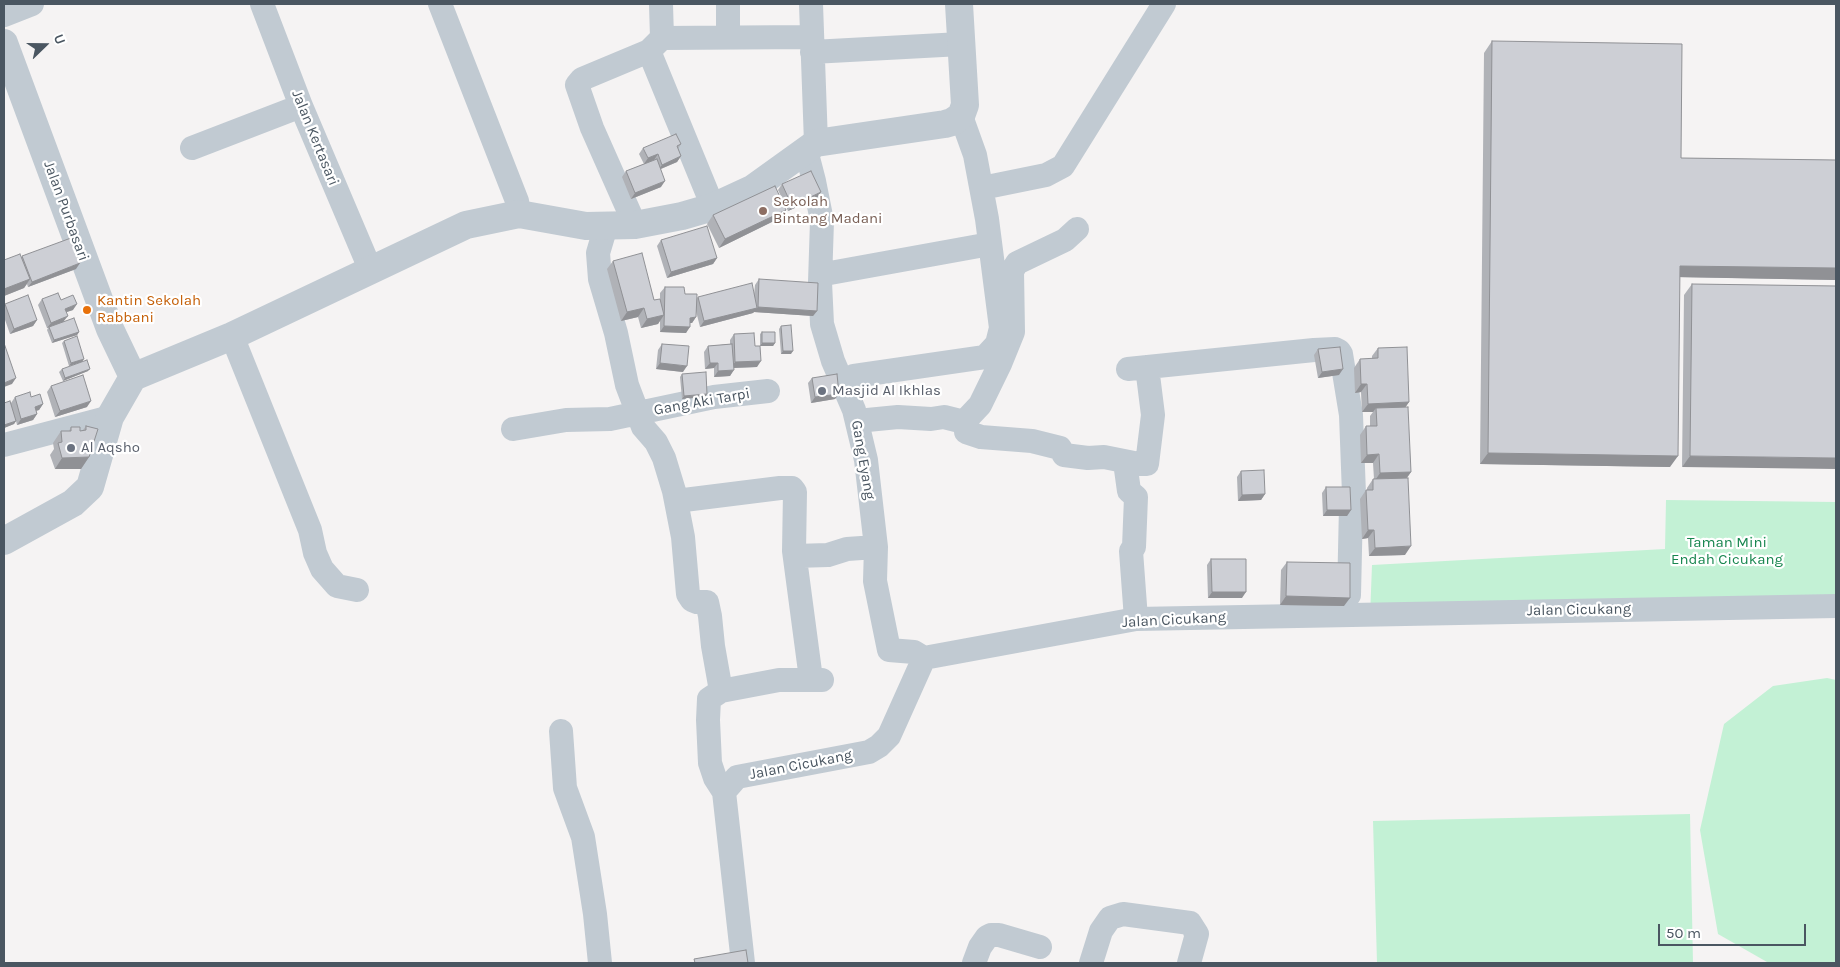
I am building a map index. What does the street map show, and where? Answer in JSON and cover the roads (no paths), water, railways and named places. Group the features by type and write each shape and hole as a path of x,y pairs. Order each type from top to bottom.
{"street":[{"path":"4,15 32,4"},
{"name":"Jalan Kertasari","path":"262,4 301,106 371,271"},
{"path":"440,4 513,192 519,214"},
{"path":"661,4 655,44 713,208"},
{"path":"728,4 728,37"},
{"name":"Gang Eyang","path":"811,4 811,146 822,221 820,282 822,324 833,361 854,410 866,460 876,547 875,581 889,650 914,652 924,658"},
{"path":"854,376 985,357 997,344 1000,328 982,188 975,155 961,116 965,104 959,4"},
{"path":"982,188 1046,175 1063,166 1164,4"},
{"path":"635,225 592,128 577,85 582,79 655,44 728,37 812,45 961,44"},
{"name":"Jalan Purbasari","path":"4,43 110,329 133,378"},
{"path":"192,148 301,106"},
{"path":"4,541 73,504 90,487 110,417 133,378 232,336 466,226 519,214 586,226 635,225 682,216 713,208 752,189 811,146 945,124 961,116"},
{"path":"606,226 598,253 600,279 616,333 627,385 637,414 643,427 656,442 664,458 676,501 683,537 688,594 692,600 707,602 721,691"},
{"path":"964,422 980,405 1013,332 1012,271 1017,263 1066,240 1077,229"},
{"path":"830,272 990,244"},
{"path":"232,336 310,530 315,553 322,569 337,586 357,590"},
{"path":"857,421 898,417 931,419 944,417 964,422 967,427 966,432 981,437 1032,441 1060,448 1064,455 1088,458 1104,456 1125,462 1148,464 1153,415 1137,368 1335,349 1341,354 1351,415 1354,494 1351,506 1349,614"},
{"name":"Gang Aki Tarpi","path":"512,428 566,420 610,419 714,397 768,391"},
{"path":"4,445 110,417"},
{"path":"1125,462 1129,491 1136,497 1134,547 1131,551 1136,619"},
{"path":"676,501 780,488 792,488 795,492 795,556 817,680 775,681 721,691 709,699 710,763 724,792 743,963"},
{"path":"795,556 828,555 847,549 876,547"},
{"name":"Jalan Cicukang","path":"724,792 737,778 869,752 879,746 889,736 924,658 1136,619 1836,606"},
{"path":"561,731 565,788 583,837 595,914 600,963"},
{"path":"1091,963 1101,931 1110,918 1123,914 1190,923 1197,934 1189,963"},
{"path":"974,963 980,947 987,937 991,935 999,935 1040,947"}],"place":[{"name":"Sekolah Bintang Madani","path":"763,211"},
{"name":"Kantin Sekolah Rabbani","path":"87,310"},
{"name":"Masjid Al Ikhlas","path":"822,391"},
{"name":"Al Aqsho","path":"71,448"}],"park label":[{"name":"Taman Mini Endah Cicukang","path":"1727,552"}]}
